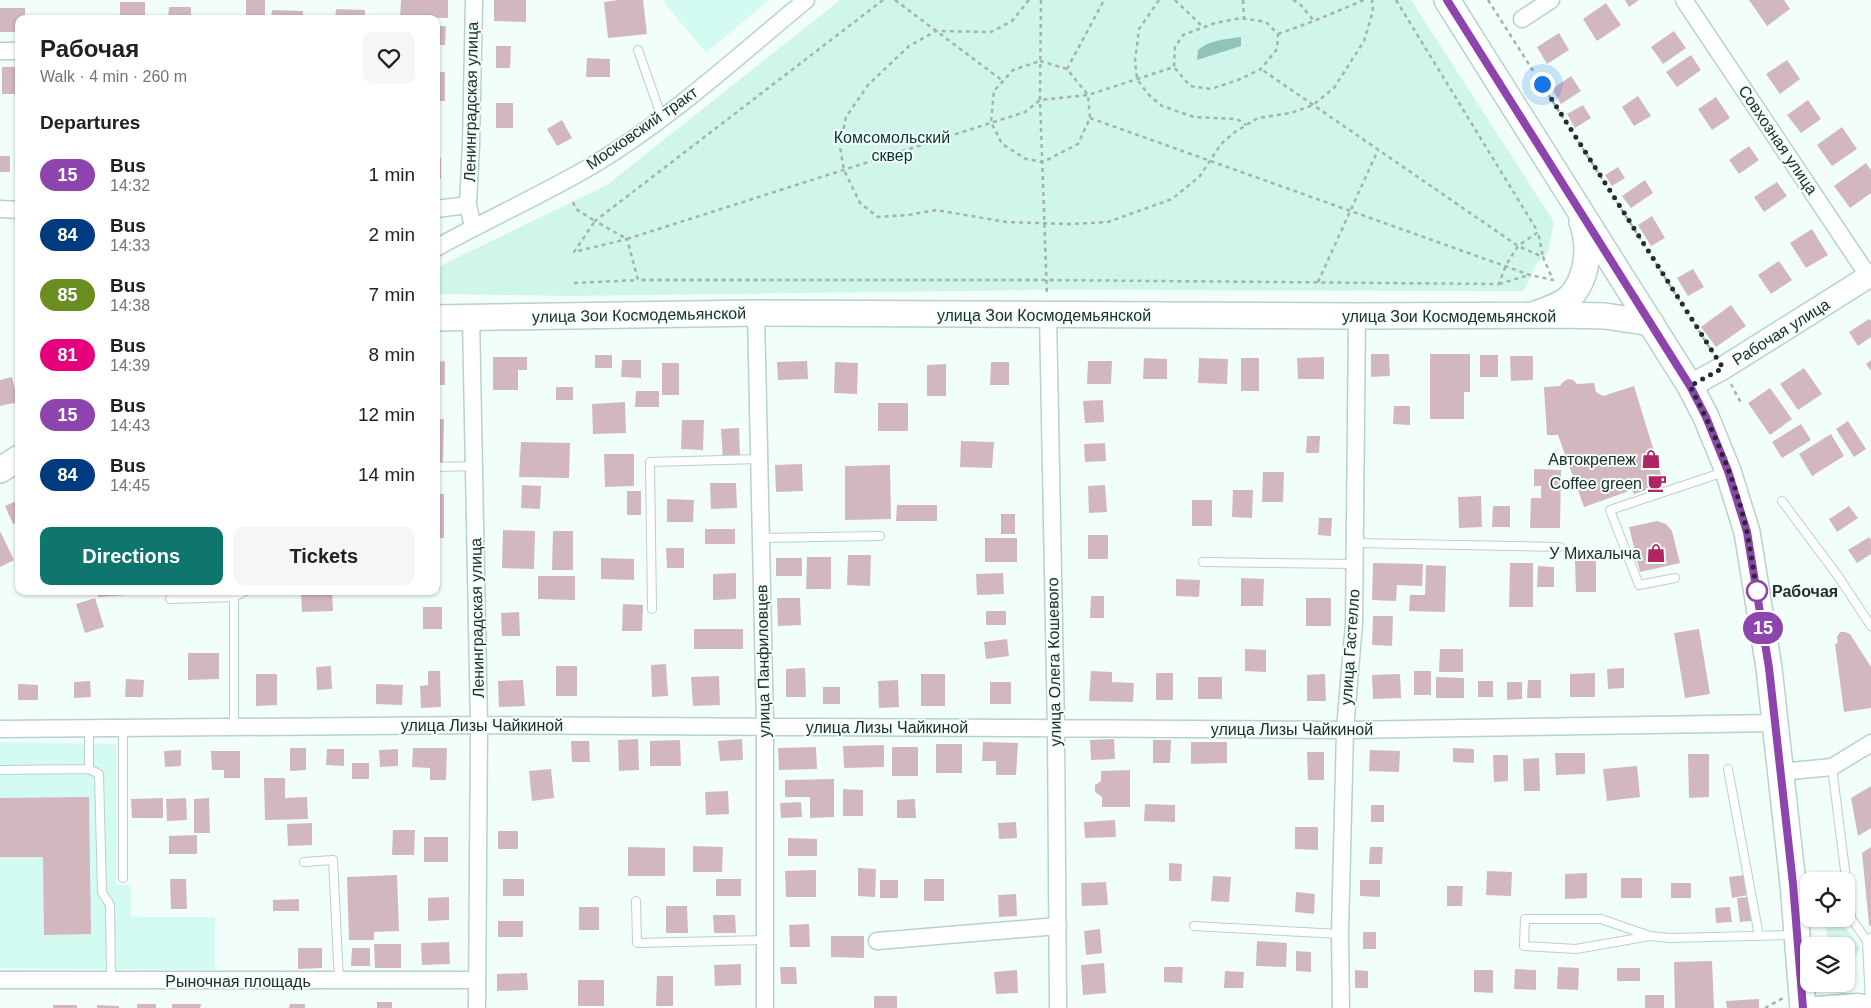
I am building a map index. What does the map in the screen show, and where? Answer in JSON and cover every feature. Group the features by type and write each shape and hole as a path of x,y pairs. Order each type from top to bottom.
{"main road":[{"path":"1447,0 1690,386 1706,417 1728,471 1747,532 1762,621 1798,935 1797,1003"},
{"path":"1529,316 1560,304 1570,297 1582,277 1587,254 1587,241 1574,202"},
{"name":"улица Зои Космодемьянской","path":"440,318 756,313 1605,316 1651,323"},
{"path":"0,459 15,454"},
{"path":"0,470 15,461"}],"street":[{"name":"Ленинградская улица","path":"473,227 468,205 474,0"},
{"name":"Московский тракт","path":"440,246 593,165 662,118 806,0"},
{"path":"1522,19 1551,0"},
{"name":"Совхозная улица","path":"1684,0 1870,277"},
{"path":"0,50 15,51"},
{"path":"440,208 468,205"},
{"path":"0,209 15,210"},
{"name":"Рабочая улица","path":"1690,386 1723,368 1870,277"},
{"name":"улица Панфиловцев","path":"756,313 765,726 765,1008"},
{"name":"улица Олега Кошевого","path":"1048,315 1056,728 1058,1008"},
{"name":"улица Гастелло","path":"1341,1008 1340,934 1345,730 1354,623 1357,316"},
{"name":"Ленинградская улица","path":"471,318 479,725 476,1008"},
{"name":"улица Лизы Чайкиной","path":"0,729 479,725 1345,730 1775,723"},
{"path":"1780,772 1832,767 1871,744"},
{"path":"877,941 1058,926"},
{"name":"Рыночная площадь","path":"0,980 477,980"},
{"path":"1797,1003 1857,1002 1870,1004"}],"lane":[{"path":"638,50 662,118"},
{"path":"652,609 650,462 759,459"},
{"path":"440,467 474,466"},
{"path":"1674,578 1639,585 1610,510 1728,471"},
{"path":"1782,501 1838,576 1871,626"},
{"path":"761,538 880,536"},
{"path":"1355,543 1560,546"},
{"path":"1203,562 1354,564"},
{"path":"170,599 234,597 238,595"},
{"path":"234,597 234,727"},
{"path":"89,728 89,769"},
{"path":"123,728 123,878"},
{"path":"1832,767 1851,918 1869,939 1870,1004"},
{"path":"0,770 89,769 99,774 102,892 110,905 112,980"},
{"path":"1728,769 1759,936"},
{"path":"304,862 333,860 339,981"},
{"path":"636,902 637,943 766,940"},
{"path":"1650,936 1576,949 1524,946 1525,919 1601,919 1650,936 1671,938 1798,935"},
{"path":"1194,926 1340,934"}],"path":[{"path":"883,0 595,221 574,252 627,239 1025,112 1040,100 1088,95 1174,67"},
{"path":"895,0 1003,81"},
{"path":"1029,0 1012,21 991,32 936,31 909,46 868,85 846,118 840,148 844,170 860,203 878,217 908,215 936,210 1006,222 1108,222 1172,199 1200,176 1221,144 1235,132 1258,118 1291,113 1313,105 1334,88 1364,41 1373,11 1372,0"},
{"path":"1041,0 1040,100 1048,315"},
{"path":"1067,69 1104,0"},
{"path":"1159,0 1139,29 1135,61 1137,80 1148,94 1162,106 1194,117 1237,119 1246,125"},
{"path":"1175,0 1203,27"},
{"path":"1243,0 1244,19"},
{"path":"1293,0 1300,4 1314,21"},
{"path":"1278,34 1364,0"},
{"path":"1090,118 1530,275 1552,280 1543,257 1538,232 1396,0"},
{"path":"1488,0 1723,368 1741,403"},
{"path":"1244,19 1266,22 1278,34 1277,49 1261,69 1238,80 1212,89 1190,86 1174,67 1175,47 1183,35 1203,27 1215,23 1244,19"},
{"path":"1040,61 1067,69 1088,95 1090,118 1078,144 1043,162 1026,159 1002,144 991,122 994,91 1013,70 1040,61"},
{"path":"1261,69 1518,246 1543,257"},
{"path":"1318,282 1378,150"},
{"path":"573,202 576,209 627,239 638,280"},
{"path":"1499,284 1506,265 1518,246 1538,232"},
{"path":"574,283 638,280 1046,280 1499,284 1530,275"},
{"path":"1765,1008 1797,1003"}],"shaded area":[{"path":"662,0 769,0 706,53"},
{"path":"1241,37 1241,46 1197,60 1198,50 1207,44 1218,40"},
{"path":"0,742 116,744 116,885 131,885 131,917 215,917 215,970 0,968"}],"green space":[{"name":"Комсомольский сквер","path":"840,0 1411,0 1554,222 1548,252 1536,265 1524,291 1046,290 571,296 440,294 440,266 607,185"},
{"path":"1826,927 1846,927 1852,937 1827,937"},
{"path":"1855,941 1860,948 1855,957"}],"building":[{"path":"246,0 265,0 265,15 246,15"},
{"path":"401,0 448,0 448,18 440,18 440,15 400,15"},
{"path":"494,0 526,0 526,22 494,21"},
{"path":"643,0 647,34 608,38 604,2"},
{"path":"1625,0 1639,0 1629,7"},
{"path":"1749,0 1784,0 1790,9 1767,26"},
{"path":"120,2 145,2 145,15 120,15"},
{"path":"1606,3 1621,25 1597,41 1583,19"},
{"path":"169,7 191,7 191,15 168,15"},
{"path":"0,8 25,8 25,15 15,15 15,32 0,32"},
{"path":"336,9 365,10 365,15 335,15"},
{"path":"272,10 303,11 303,15 271,15"},
{"path":"440,26 446,26 445,45 440,45"},
{"path":"1674,31 1686,48 1663,64 1651,47"},
{"path":"1559,33 1569,50 1547,64 1537,47"},
{"path":"496,46 511,46 510,68 496,68"},
{"path":"1691,55 1701,70 1677,87 1666,72"},
{"path":"587,58 610,59 610,77 586,77"},
{"path":"1787,60 1800,79 1780,94 1766,74"},
{"path":"2,67 15,67 15,94 2,94"},
{"path":"440,72 445,72 445,101 440,101"},
{"path":"1571,76 1581,91 1561,104 1552,89"},
{"path":"1638,96 1651,116 1634,126 1622,107"},
{"path":"1716,97 1730,118 1712,130 1698,109"},
{"path":"1808,100 1821,119 1801,133 1787,115"},
{"path":"496,103 513,103 513,128 496,128"},
{"path":"1583,105 1591,118 1575,128 1567,114"},
{"path":"562,120 572,138 557,146 547,129"},
{"path":"1842,127 1857,149 1832,166 1817,145"},
{"path":"1749,146 1759,160 1739,174 1729,160"},
{"path":"0,156 10,156 10,172 0,172"},
{"path":"440,158 441,158 440,179"},
{"path":"1866,163 1871,170 1871,193 1850,208 1834,186"},
{"path":"1618,167 1625,178 1612,186 1605,175"},
{"path":"1645,180 1653,193 1631,208 1622,196"},
{"path":"1777,182 1787,196 1764,212 1754,197"},
{"path":"1652,216 1665,238 1651,246 1638,225"},
{"path":"1812,229 1828,255 1806,268 1790,243"},
{"path":"1779,261 1792,280 1771,294 1758,275"},
{"path":"1693,269 1704,287 1688,296 1677,278"},
{"path":"1731,305 1746,326 1716,347 1701,327"},
{"path":"1869,319 1871,321 1871,337 1858,346 1849,332"},
{"path":"1371,354 1389,354 1390,376 1371,377"},
{"path":"1430,354 1470,354 1470,392 1464,392 1464,419 1430,419"},
{"path":"595,355 612,355 612,368 595,368"},
{"path":"1480,355 1498,355 1498,377 1480,377"},
{"path":"1510,356 1533,356 1533,380 1511,381"},
{"path":"493,357 527,357 527,370 518,370 518,390 493,390"},
{"path":"1324,357 1324,379 1298,379 1297,358"},
{"path":"1144,358 1167,359 1167,379 1143,379"},
{"path":"1199,358 1228,359 1227,384 1198,383"},
{"path":"1241,358 1259,358 1259,391 1241,391"},
{"path":"622,360 641,360 641,378 621,377"},
{"path":"1871,360 1871,371 1866,364"},
{"path":"445,361 445,385 440,385 440,362"},
{"path":"807,361 808,379 778,380 777,362"},
{"path":"1088,361 1112,361 1111,384 1087,384"},
{"path":"835,362 858,363 857,394 834,393"},
{"path":"991,362 1009,362 1009,385 990,385"},
{"path":"662,363 679,363 679,395 662,395"},
{"path":"946,364 946,396 927,396 927,365"},
{"path":"1804,368 1822,394 1798,410 1780,384"},
{"path":"12,377 15,390 15,403 0,406 0,380"},
{"path":"1568,379 1573,380 1577,384 1594,383 1596,392 1603,396 1634,386 1664,484 1634,494 1632,490 1584,507 1558,435 1547,435 1544,387 1560,386"},
{"path":"556,387 573,387 573,400 556,400"},
{"path":"1770,388 1792,419 1770,435 1748,403"},
{"path":"636,391 659,391 659,407 635,407"},
{"path":"1103,400 1104,422 1085,423 1083,401"},
{"path":"625,402 626,433 593,434 592,404"},
{"path":"878,403 908,403 908,431 878,431"},
{"path":"1394,406 1410,406 1410,425 1393,424"},
{"path":"440,419 444,419 443,462 440,462"},
{"path":"682,420 704,420 703,450 681,449"},
{"path":"1848,421 1866,449 1854,457 1836,429"},
{"path":"1801,424 1811,440 1782,458 1772,442"},
{"path":"739,428 740,458 723,459 721,429"},
{"path":"1831,434 1844,456 1812,476 1799,454"},
{"path":"1307,436 1320,436 1319,453 1306,453"},
{"path":"961,441 994,442 992,468 960,467"},
{"path":"521,442 570,443 569,478 519,477"},
{"path":"1105,443 1106,461 1085,462 1084,444"},
{"path":"604,454 634,454 634,486 605,487"},
{"path":"802,464 803,491 776,492 775,465"},
{"path":"890,465 891,519 845,520 845,466"},
{"path":"1534,469 1561,470 1560,528 1530,528 1531,498 1541,498 1541,486 1534,486"},
{"path":"1263,472 1284,472 1283,502 1262,502"},
{"path":"710,483 736,483 737,508 711,509"},
{"path":"522,485 541,486 540,509 521,508"},
{"path":"1105,485 1107,512 1089,513 1088,486"},
{"path":"1233,490 1253,490 1252,518 1232,517"},
{"path":"627,491 641,491 641,515 627,515"},
{"path":"440,494 444,494 444,538 440,538"},
{"path":"1481,496 1482,527 1459,528 1458,497"},
{"path":"667,499 694,500 693,522 667,522"},
{"path":"1192,500 1212,500 1212,526 1192,526"},
{"path":"15,502 15,523 13,524 5,506"},
{"path":"897,505 937,505 937,521 896,521"},
{"path":"1493,506 1510,506 1510,527 1492,527"},
{"path":"1849,506 1858,518 1837,532 1829,519"},
{"path":"1001,514 1015,514 1015,534 1001,534"},
{"path":"1319,518 1332,518 1331,536 1318,535"},
{"name":"У Михалыча","path":"1657,521 1666,524 1672,531 1680,563 1640,572 1629,527"},
{"path":"705,529 735,529 735,544 705,544"},
{"path":"503,530 535,531 534,569 502,568"},
{"path":"0,531 14,560 0,567"},
{"path":"553,531 573,531 573,570 552,570"},
{"path":"1088,535 1108,535 1108,559 1088,559"},
{"path":"1869,537 1871,540 1871,554 1857,563 1848,550"},
{"path":"985,538 1017,538 1017,562 985,562"},
{"path":"666,548 684,548 684,568 667,568"},
{"path":"848,555 871,555 870,586 847,585"},
{"path":"807,557 831,557 831,589 806,589"},
{"path":"601,558 634,559 634,580 601,579"},
{"path":"776,558 802,558 802,576 776,576"},
{"path":"1575,561 1596,561 1596,592 1576,592"},
{"path":"1373,563 1423,564 1422,586 1397,585 1396,601 1372,600"},
{"path":"1510,563 1533,563 1533,607 1509,607"},
{"path":"1426,565 1446,566 1445,612 1409,611 1410,595 1425,595"},
{"path":"1538,566 1554,567 1554,587 1537,587"},
{"path":"736,573 736,599 713,600 713,574"},
{"path":"1003,573 1004,594 977,595 976,574"},
{"path":"538,576 575,576 575,600 538,599"},
{"path":"1241,578 1264,579 1263,606 1241,606"},
{"path":"1176,579 1200,580 1199,597 1176,596"},
{"path":"98,595 126,595 98,597"},
{"path":"301,595 332,595 333,611 302,612"},
{"path":"1091,596 1104,596 1104,618 1090,618"},
{"path":"95,598 104,627 85,633 76,604"},
{"path":"777,598 800,598 801,625 778,626"},
{"path":"1306,598 1331,598 1331,626 1306,626"},
{"path":"623,604 643,605 642,631 622,631"},
{"path":"423,607 442,607 442,629 423,629"},
{"path":"986,611 1006,611 1006,625 986,625"},
{"path":"519,612 520,636 502,636 501,613"},
{"path":"1373,616 1393,616 1392,646 1372,645"},
{"path":"694,629 743,629 743,649 694,649"},
{"path":"1699,629 1710,694 1685,698 1674,633"},
{"path":"1840,632 1850,634 1871,667 1871,708 1844,712 1835,644 1838,643 1837,637"},
{"path":"1007,639 1009,656 986,659 984,642"},
{"path":"1245,649 1266,650 1266,672 1245,671"},
{"path":"1440,649 1463,649 1463,672 1439,672"},
{"path":"188,653 219,653 219,679 188,680"},
{"path":"666,664 668,696 652,697 651,665"},
{"path":"331,666 332,689 317,690 316,667"},
{"path":"556,666 577,666 577,696 556,696"},
{"path":"805,668 806,697 786,697 786,669"},
{"path":"1624,668 1624,688 1608,689 1607,669"},
{"path":"428,671 440,671 441,707 421,708 420,686 428,685"},
{"path":"1091,671 1112,672 1112,682 1134,683 1133,702 1089,701"},
{"path":"1414,671 1431,671 1431,695 1414,695"},
{"path":"1156,673 1173,673 1173,700 1156,700"},
{"path":"1595,673 1595,697 1570,697 1570,674"},
{"path":"256,674 277,674 277,705 256,706"},
{"path":"921,674 945,674 945,706 921,706"},
{"path":"1325,674 1326,701 1307,701 1307,675"},
{"path":"1400,674 1401,698 1373,699 1372,675"},
{"path":"719,676 720,705 693,706 691,677"},
{"path":"1198,677 1222,677 1222,699 1198,699"},
{"path":"1436,677 1464,678 1464,698 1436,698"},
{"path":"126,679 144,680 143,697 125,697"},
{"path":"523,680 525,706 499,707 498,681"},
{"path":"898,680 899,707 879,708 878,681"},
{"path":"1528,680 1541,680 1541,698 1527,698"},
{"path":"90,681 91,697 74,698 74,682"},
{"path":"1478,681 1493,681 1493,697 1478,697"},
{"path":"990,682 1011,682 1011,704 990,704"},
{"path":"1507,682 1522,682 1522,699 1507,700"},
{"path":"18,684 38,685 38,700 18,700"},
{"path":"376,684 403,685 402,705 376,704"},
{"path":"823,687 840,687 840,704 823,704"},
{"path":"638,739 639,770 619,771 618,740"},
{"path":"742,739 743,760 720,761 718,741"},
{"path":"1114,739 1115,759 1091,760 1090,740"},
{"path":"680,740 681,766 650,766 650,741"},
{"path":"1153,740 1171,740 1170,763 1153,763"},
{"path":"571,741 589,741 590,762 572,762"},
{"path":"983,742 1018,743 1016,775 996,775 996,761 982,761"},
{"path":"1191,742 1227,742 1227,763 1191,764"},
{"path":"936,744 962,744 962,773 936,773"},
{"path":"884,745 884,767 844,768 843,746"},
{"path":"816,747 817,769 779,770 778,748"},
{"path":"892,747 918,747 918,776 892,776"},
{"path":"290,748 306,748 306,770 290,771"},
{"path":"413,748 447,748 446,780 430,780 430,768 412,767"},
{"path":"1453,748 1474,749 1474,763 1453,762"},
{"path":"327,749 344,749 344,766 326,765"},
{"path":"398,749 398,766 380,767 379,750"},
{"path":"181,750 181,766 165,767 164,751"},
{"path":"1370,750 1400,751 1399,772 1369,771"},
{"path":"211,751 240,751 240,778 224,778 224,770 212,770"},
{"path":"1307,752 1324,752 1324,780 1308,780"},
{"path":"1555,753 1585,753 1585,774 1556,775"},
{"path":"1688,754 1709,754 1709,797 1689,798"},
{"path":"1493,755 1508,755 1508,781 1494,782"},
{"path":"1539,758 1540,791 1524,791 1523,759"},
{"path":"352,763 369,763 369,779 352,779"},
{"path":"1637,766 1640,797 1607,801 1603,769"},
{"path":"551,769 554,798 532,801 529,771"},
{"path":"1130,770 1130,807 1102,807 1102,797 1095,792 1095,785 1101,781 1101,771"},
{"path":"264,778 285,778 285,798 307,797 308,819 265,820"},
{"path":"834,779 834,817 810,818 810,797 785,797 785,780"},
{"path":"1871,786 1871,828 1858,836 1851,798"},
{"path":"843,789 863,790 863,816 843,816"},
{"path":"728,791 729,814 706,815 705,792"},
{"path":"89,797 91,934 44,935 43,857 0,857 0,798"},
{"path":"163,798 163,818 132,818 131,799"},
{"path":"186,798 187,820 167,821 166,799"},
{"path":"209,798 210,833 194,833 194,799"},
{"path":"915,799 916,818 897,818 897,800"},
{"path":"801,802 802,817 781,818 780,803"},
{"path":"1145,804 1175,805 1175,822 1144,821"},
{"path":"1371,805 1384,805 1384,822 1371,822"},
{"path":"1115,820 1116,837 1085,838 1084,822"},
{"path":"1016,822 1017,838 999,839 998,823"},
{"path":"312,823 312,845 288,846 287,824"},
{"path":"1295,827 1318,827 1318,850 1295,849"},
{"path":"393,830 415,830 414,855 392,855"},
{"path":"498,831 518,831 518,849 498,849"},
{"path":"197,835 197,854 169,854 169,836"},
{"path":"424,837 448,837 448,862 424,862"},
{"path":"788,838 817,839 817,856 788,856"},
{"path":"693,846 723,847 722,872 693,872"},
{"path":"628,847 665,848 665,876 628,876"},
{"path":"1370,847 1383,847 1382,864 1369,864"},
{"path":"1871,847 1871,927 1869,924 1862,853"},
{"path":"1169,863 1182,864 1181,881 1169,881"},
{"path":"858,868 876,869 875,897 858,896"},
{"path":"816,870 816,897 786,897 785,871"},
{"path":"1487,871 1512,872 1511,896 1486,895"},
{"path":"1587,873 1587,898 1565,899 1565,874"},
{"path":"397,875 399,931 374,932 374,940 349,940 347,877"},
{"path":"1745,875 1748,895 1732,898 1729,877"},
{"path":"1213,876 1231,877 1229,902 1211,901"},
{"path":"1621,878 1642,878 1642,898 1621,898"},
{"path":"170,879 186,879 187,909 171,909"},
{"path":"503,879 524,879 524,896 503,896"},
{"path":"716,879 741,879 741,896 716,896"},
{"path":"924,879 944,879 944,901 924,901"},
{"path":"880,880 898,880 898,898 880,898"},
{"path":"1360,880 1380,880 1380,897 1360,896"},
{"path":"1106,882 1108,905 1082,906 1081,883"},
{"path":"1671,883 1691,883 1691,898 1671,898"},
{"path":"1447,886 1463,886 1462,906 1447,906"},
{"path":"1296,892 1315,894 1314,914 1295,912"},
{"path":"1016,894 1017,916 999,917 998,895"},
{"path":"449,897 449,920 428,921 428,898"},
{"path":"1749,897 1751,921 1740,922 1737,898"},
{"path":"299,899 299,911 273,911 273,900"},
{"path":"666,906 687,906 688,933 666,933"},
{"path":"579,907 599,907 599,930 579,930"},
{"path":"1730,907 1732,922 1716,923 1715,908"},
{"path":"713,915 735,915 736,933 714,933"},
{"path":"498,921 523,921 523,937 498,937"},
{"path":"809,924 810,947 790,947 789,925"},
{"path":"1100,929 1102,953 1086,955 1084,931"},
{"path":"1363,932 1376,932 1376,949 1363,949"},
{"path":"831,936 864,936 864,958 831,957"},
{"path":"1257,941 1287,943 1286,967 1256,966"},
{"path":"449,942 450,964 422,965 421,943"},
{"path":"374,944 401,944 401,968 375,968"},
{"path":"298,948 322,948 322,968 298,969"},
{"path":"352,948 370,948 370,966 351,966"},
{"path":"1296,951 1311,952 1311,972 1296,971"},
{"path":"1712,961 1714,1008 1675,1008 1674,962"},
{"path":"1104,963 1106,993 1083,995 1081,965"},
{"path":"741,964 741,985 715,986 714,965"},
{"path":"780,967 796,967 797,984 781,984"},
{"path":"1164,967 1183,967 1182,983 1164,982"},
{"path":"1558,967 1579,968 1578,990 1557,989"},
{"path":"1617,968 1640,968 1640,981 1617,981"},
{"path":"1515,969 1536,970 1536,990 1514,989"},
{"path":"1017,970 1018,993 996,994 994,972"},
{"path":"1355,970 1368,971 1368,988 1355,988"},
{"path":"1474,970 1493,970 1493,993 1474,992"},
{"path":"1225,971 1244,972 1243,988 1224,988"},
{"path":"527,973 528,990 497,991 497,974"},
{"path":"657,976 673,976 673,1006 656,1006"},
{"path":"578,980 604,980 604,1006 578,1006"},
{"path":"1645,995 1664,995 1664,1008 1645,1008"},
{"path":"874,996 897,996 897,1008 874,1008"},
{"path":"1759,999 1759,1008 1727,1008 1726,1001"},
{"path":"377,1002 392,1002 392,1008 377,1008"},
{"path":"137,1004 156,1004 156,1008 137,1008"},
{"path":"172,1004 201,1004 200,1008 172,1008"},
{"path":"290,1004 305,1004 305,1008 289,1008"},
{"path":"53,1005 77,1005 77,1008 53,1008"},
{"path":"97,1005 119,1006 119,1008 97,1008"}],"bus line":[{"name":"15","path":"1447,0 1690,386 1706,417 1739,501 1747,532 1769,668 1793,884 1803,1008"}],"place":[{"name":"Автокрепеж","path":"1651,459"},
{"name":"Coffee green","path":"1657,483"},
{"name":"У Михалыча","path":"1656,553"},
{"name":"Рабочая","path":"1757,591"}],"route":[{"path":"1542,84 1723,368 1690,386 1706,417 1739,501 1747,532 1758,596 1757,591"}]}
